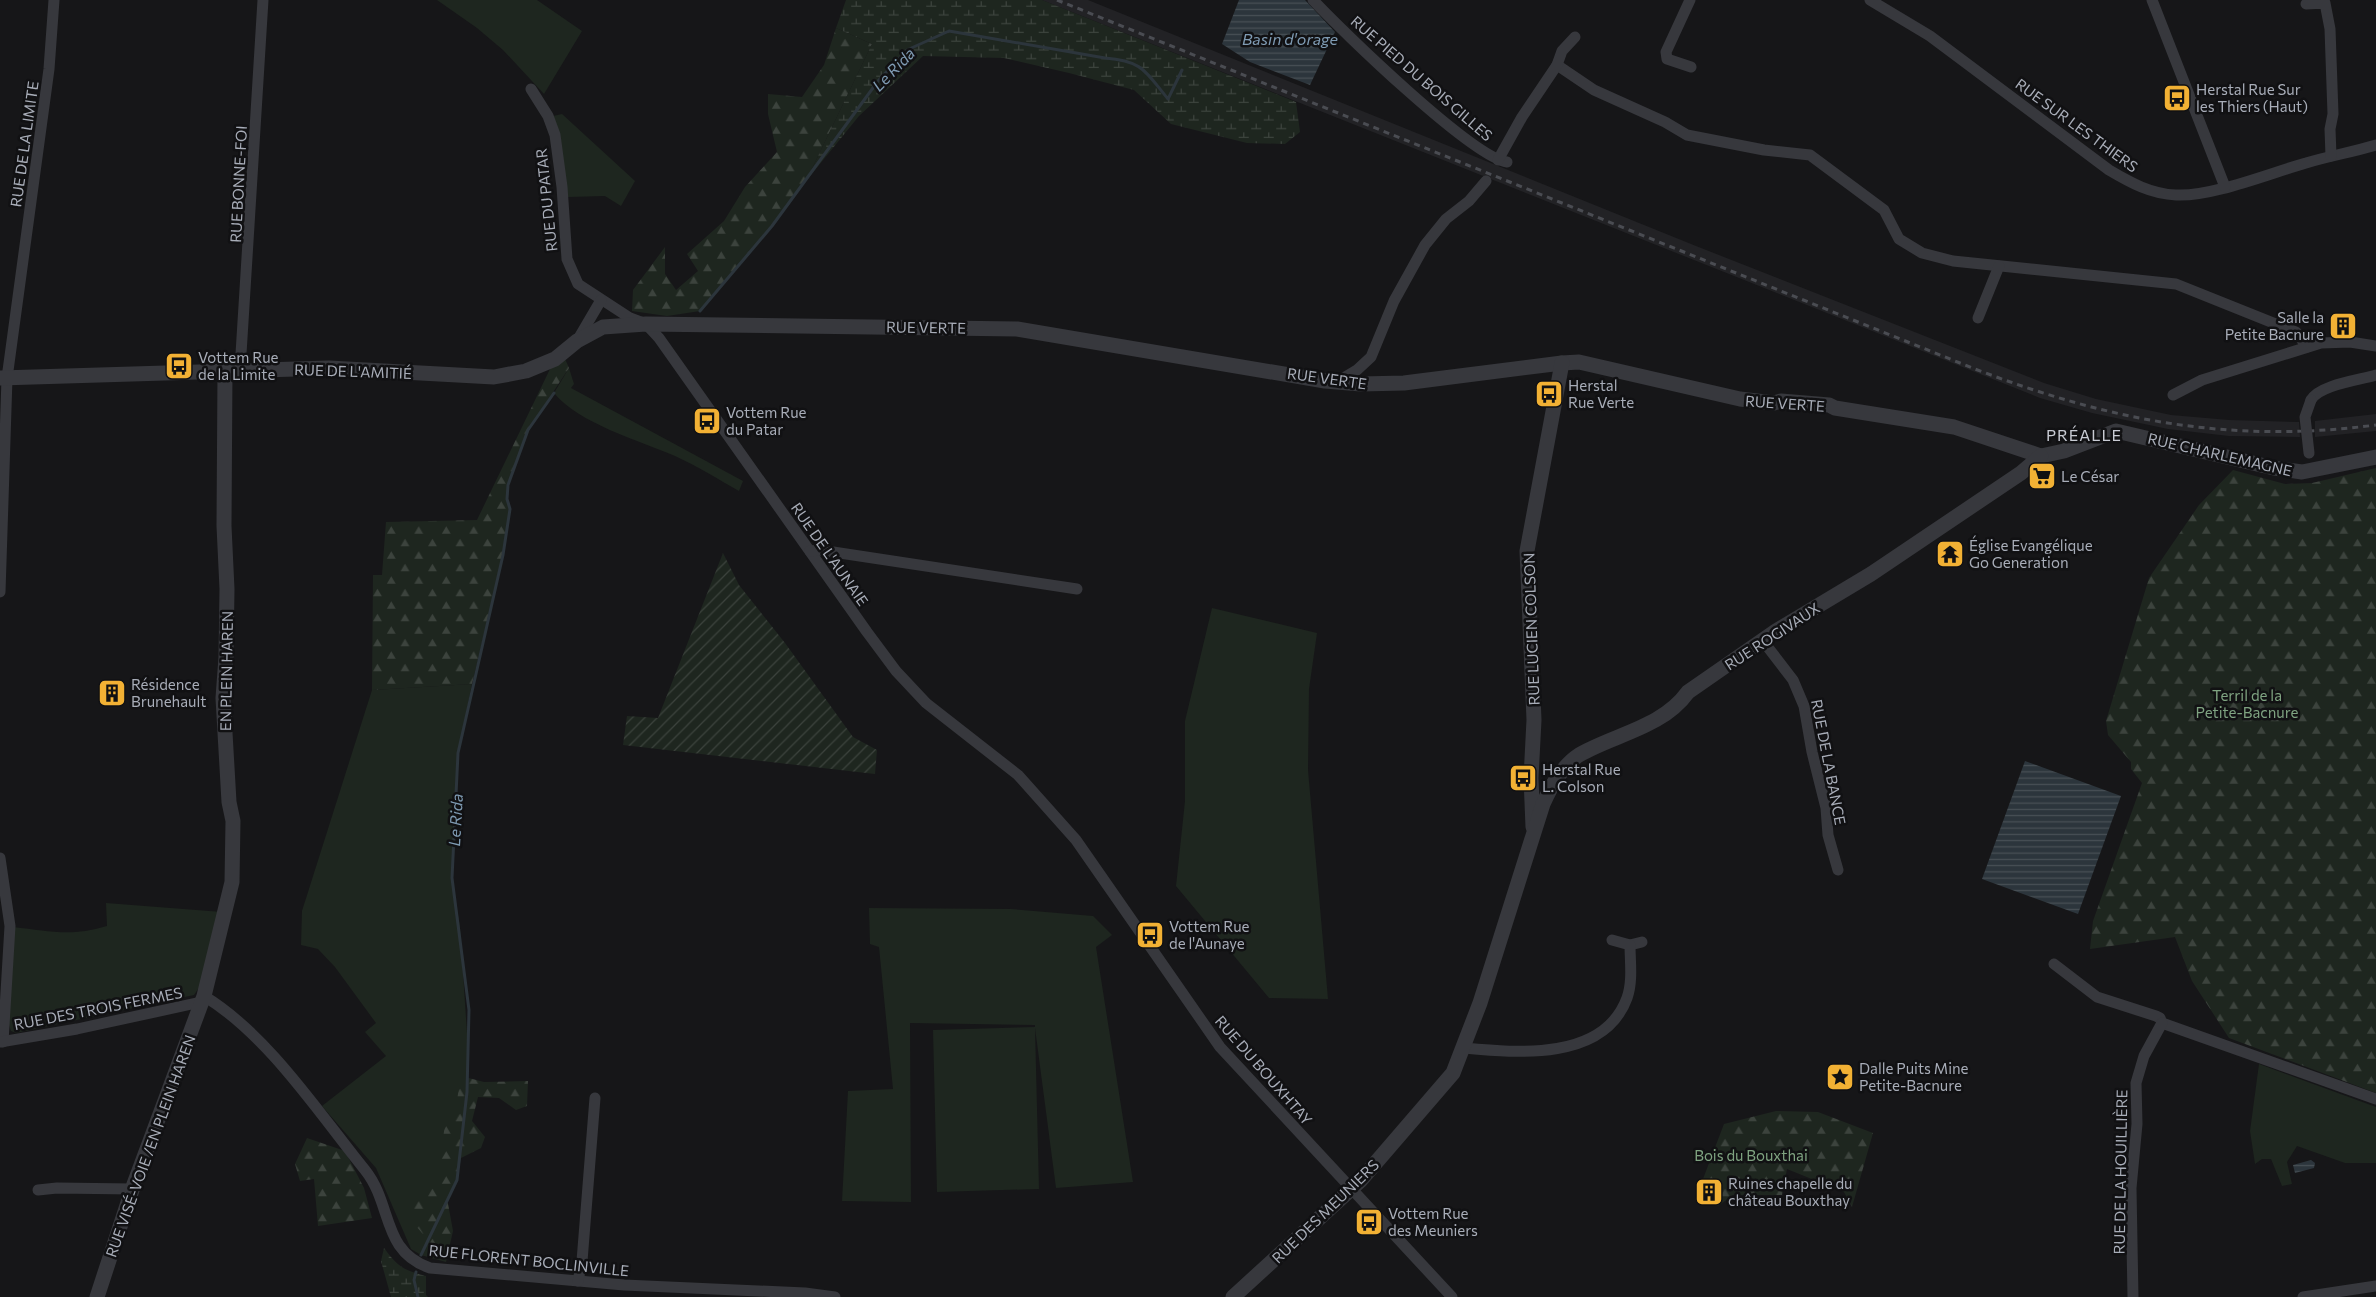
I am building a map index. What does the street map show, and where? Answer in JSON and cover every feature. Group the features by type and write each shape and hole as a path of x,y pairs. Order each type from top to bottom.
{"street":[{"name":"RUE DE LA LIMITE","path":"0,592 3,378 49,69 54,0"},
{"name":"RUE BONNE-FOI","path":"233,371 263,0"},
{"name":"RUE PIED DU BOIS GILLES","path":"1313,0 1365,52 1433,111 1478,148 1503,161 1522,117 1557,66 1562,51 1575,37"},
{"path":"1690,0 1666,52 1667,59 1691,67"},
{"name":"RUE SUR LES THIERS","path":"1870,0 1930,36 2109,170 2138,187 2178,195 2225,187 2376,145"},
{"path":"2152,0 2225,187"},
{"path":"2306,4 2324,3 2330,29 2333,114 2330,129 2331,156"},
{"path":"1557,66 1594,90 1665,122 1687,135 1764,150 1810,154 1884,210 1899,239 1922,253 1953,261 2075,272 2184,286 2296,332 2307,347"},
{"name":"RUE DU PATAR","path":"531,89 548,116 555,135 562,187 567,259 578,284 630,318 646,324"},
{"path":"1337,382 1356,370 1371,357 1394,301 1425,246 1446,219 1469,201 1486,181"},
{"path":"1978,318 1999,266"},
{"path":"577,341 602,300"},
{"name":"RUE VERTE","path":"603,326 646,324 1017,329 1337,382 1361,384 1404,383 1562,362 1579,362 1740,399 1774,403 1781,401 1829,405 1836,408 1928,421 1954,427 2041,456"},
{"name":"RUE DE L'AUNAIE","path":"646,324 659,338 866,632 896,670 920,696 1018,775"},
{"name":"RUE DE L'AMITIÉ","path":"3,378 329,368 494,377 526,371 555,359 577,341 603,326"},
{"path":"2173,395 2202,380 2307,347 2331,342 2350,342 2376,346"},
{"name":"RUE LUCIEN COLSON","path":"1531,779 1534,720 1527,551 1562,362"},
{"name":"EN PLEIN HAREN","path":"203,999 232,882 233,821 229,802 223,698 226,608 224,526 233,371"},
{"name":"RUE CHARLEMAGNE","path":"2310,471 2305,417 2313,395 2326,388 2376,375"},
{"name":"RUE CHARLEMAGNE","path":"2041,456 2064,451 2116,430 2274,468 2310,471 2376,458"},
{"path":"2020,449 2028,462 2027,468"},
{"name":"RUE ROGIVAUX","path":"1534,836 1550,788 1567,765 1579,755 1647,726 1683,700 1688,692 1763,640 1871,574 2027,468 2041,456"},
{"path":"810,552 820,550 1077,589"},
{"name":"RUE DE LA BANCE","path":"1763,640 1793,680 1804,706 1812,752 1826,808 1828,835 1838,870"},
{"name":"RUE DU BOUXHTAY","path":"1018,775 1076,840 1220,1047 1452,1297"},
{"path":"1531,779 1543,788 1550,788"},
{"path":"1531,779 1534,836"},
{"name":"RUE DES MEUNIERS","path":"1233,1297 1352,1189 1453,1073 1464,1048 1534,836"},
{"path":"0,858 4,909 10,926 1,1042"},
{"path":"1612,940 1630,944 1642,942"},
{"path":"1464,1048 1517,1051 1566,1047 1594,1038 1612,1024 1627,998 1631,978 1630,944"},
{"path":"2054,964 2097,997 2156,1016 2162,1023 2376,1099"},
{"name":"RUE DES TROIS FERMES","path":"1,1042 76,1029 203,999"},
{"name":"RUE VISÉ-VOIE /EN PLEIN HAREN","path":"97,1297 133,1190 203,999"},
{"name":"RUE FLORENT BOCLINVILLE","path":"203,999 239,1020 281,1066 372,1178 393,1234 405,1255 416,1263 430,1268 578,1281 805,1292 835,1297"},
{"name":"RUE DE LA HOUILLIÈRE","path":"2133,1297 2131,1188 2137,1124 2136,1083 2144,1056 2162,1023"},
{"path":"578,1281 582,1262 595,1098"},
{"path":"38,1190 57,1188 133,1190"},
{"path":"2303,1297 2376,1286"}],"shaded area":[{"path":"1042,0 1088,0 1696,246 2044,383 2096,399 2171,415 2229,420 2299,422 2300,437 2229,436 2168,429 2092,413 2040,398"},
{"path":"2376,414 2376,431 2315,437 2315,421"}],"green space":[{"path":"437,0 537,0 582,31 544,94 503,50 477,28"},
{"path":"846,0 1042,0 1296,102 1300,132 1285,144 1247,143 1171,124 1134,90 1004,58 923,56 859,116 806,181 872,44 836,28"},
{"path":"836,28 872,44 806,181 753,250 700,311 667,316 632,311 633,290 665,247 665,274 676,290 698,271 687,254 724,221 745,187 777,152 768,114 768,94 802,97 824,65"},
{"path":"562,114 635,181 621,206 605,196 568,197 553,116"},
{"path":"565,359 569,368 528,430 508,485 507,499 510,509 503,555 472,684 372,690 373,575 382,575 386,522 477,520 551,367"},
{"path":"569,368 574,384 571,388 743,481 739,491 683,460 594,422 565,404 554,393"},
{"name":"Terril de la Petite-Bacnure","path":"2376,468 2376,1093 2229,1038 2192,981 2175,937 2090,949 2093,921 2142,783 2131,769 2131,762 2108,735 2106,721 2149,578 2199,505 2233,470 2285,484 2312,483"},
{"path":"723,553 739,585 785,643 853,737 877,750 875,774 623,745 627,716 658,718"},
{"path":"1212,608 1317,633 1309,689 1308,770 1328,999 1269,998 1176,886 1185,801 1185,721"},
{"path":"472,684 458,753 452,878 460,927 469,1063 467,1092 457,1180 421,1255 411,1249 376,1168 322,1106 386,1056 365,1032 376,1023 335,967 318,949 301,945 302,911 372,690"},
{"path":"106,903 222,912 200,986 194,995 16,1033 11,1031 8,1022 13,927 71,932 107,926"},
{"path":"869,908 1011,909 1093,916 1112,935 1096,947 1133,1182 1056,1188 1035,1028 1039,1189 937,1192 933,1030 1035,1027 1035,1025 910,1023 911,1202 842,1201 848,1091 893,1089 879,947 870,944"},
{"path":"2259,1064 2376,1107 2376,1163 2345,1163 2297,1146 2287,1162 2292,1184 2282,1186 2271,1159 2262,1159 2255,1164 2250,1131"},
{"path":"461,1076 484,1082 528,1081 527,1106 516,1110 499,1098 478,1097 472,1121 485,1137 481,1148 461,1158 457,1180 447,1198 453,1231 446,1262 421,1255 428,1240 410,1219 413,1197 446,1169 440,1159 447,1111 455,1112"},
{"name":"Bois du Bouxthai","path":"1776,1111 1818,1112 1873,1133 1852,1207 1844,1192 1787,1169 1782,1195 1733,1195 1718,1206 1695,1200 1724,1124"},
{"path":"307,1138 345,1151 364,1188 372,1218 318,1226 314,1179 300,1181 295,1164"},
{"path":"384,1248 393,1260 402,1267 426,1276 426,1295 428,1297 391,1297 381,1261"}],"water":[{"name":"Basin d'orage","path":"1239,0 1305,0 1335,32 1310,85 1250,62 1222,44"},
{"path":"2025,761 2121,796 2078,914 1982,879"},
{"path":"2311,1160 2315,1163 2314,1168 2295,1173 2293,1165"}],"waterway":[{"name":"Le Rida","path":"700,311 772,226 878,81 907,50 949,31 1118,59 1142,69 1168,99 1182,70"},
{"name":"Le Rida","path":"421,1255 457,1180 467,1092 469,1010 452,878 458,753 503,555 510,509 507,499 508,485 528,430 554,393"},
{"name":"Le Rida","path":"416,1272 414,1280 418,1297"}],"railway":[{"path":"1057,0 1975,369 2025,387 2123,415 2172,424 2271,432 2376,425"}],"place":[{"name":"Herstal Rue Sur les Thiers (Haut)","path":"2177,98"},
{"name":"Salle la Petite Bacnure","path":"2343,326"},
{"name":"Vottem Rue de la Limite","path":"179,366"},
{"name":"Herstal Rue Verte","path":"1549,394"},
{"name":"Vottem Rue du Patar","path":"707,421"},
{"name":"Le César","path":"2042,476"},
{"name":"Église Evangélique Go Generation","path":"1950,554"},
{"name":"Résidence Brunehault","path":"112,693"},
{"name":"Herstal Rue L. Colson","path":"1523,778"},
{"name":"Vottem Rue de l'Aunaye","path":"1150,935"},
{"name":"Dalle Puits Mine Petite-Bacnure","path":"1840,1077"},
{"name":"Ruines chapelle du château Bouxthay","path":"1709,1192"},
{"name":"Vottem Rue des Meuniers","path":"1369,1222"}],"district":[{"name":"PRÉALLE","path":"2084,434"}]}
